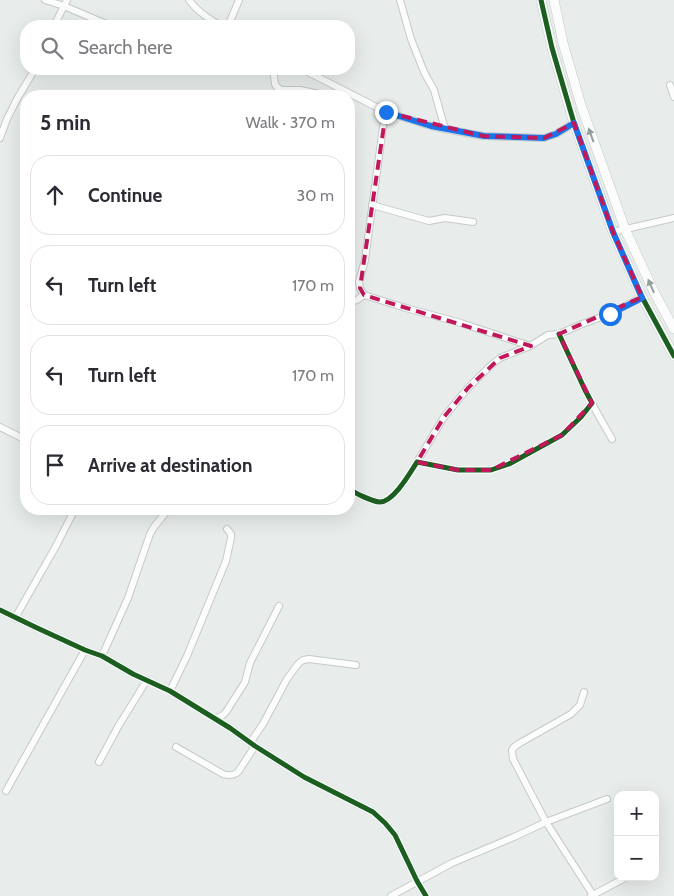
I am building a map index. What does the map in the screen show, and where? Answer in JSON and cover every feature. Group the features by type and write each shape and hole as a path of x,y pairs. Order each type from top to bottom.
{"street":[{"path":"45,0 65,3 99,20"},
{"path":"189,0 210,20"},
{"path":"231,20 239,0"},
{"path":"400,0 411,38 424,72 434,90 445,129"},
{"path":"541,0 552,48 574,123 613,232 642,298 674,356"},
{"path":"554,0 563,43 581,105 626,229 654,292 674,329"},
{"path":"57,20 65,3"},
{"path":"23,90 32,75"},
{"path":"274,75 275,84 281,90 300,90"},
{"path":"314,75 343,90"},
{"path":"670,85 674,97"},
{"path":"0,138 7,119 20,95"},
{"path":"357,97 386,112 431,126 484,136 544,138 556,134 574,123"},
{"path":"386,112 365,260 359,282 360,288 364,294 530,346"},
{"path":"372,205 429,222 445,218 473,222"},
{"path":"613,232 674,218"},
{"path":"355,300 364,294"},
{"path":"355,492 378,502 385,501 393,496 417,462 444,417 474,382 500,358 530,346 548,336 559,334 610,314 642,298"},
{"path":"559,334 585,390 612,439"},
{"path":"417,462 458,470 491,470 509,464 562,435 581,418 592,403"},
{"path":"0,427 20,437"},
{"path":"15,618 72,515"},
{"path":"102,656 130,591 150,534 163,515"},
{"path":"170,691 187,656 226,561 231,538 231,534 227,529"},
{"path":"215,719 226,712 245,682 250,663 279,606"},
{"path":"0,610 85,650 102,656 133,674 170,691 304,777 373,812 394,835 426,896"},
{"path":"6,791 85,650"},
{"path":"176,747 223,774 234,775 238,772 287,679 298,664 303,660 309,659 356,665"},
{"path":"99,762 147,680"},
{"path":"584,692 580,705 571,714 520,743 512,750 521,774 546,822 592,895 619,881"},
{"path":"391,896 452,862 546,822 608,799"}],"highlighted area":[{"path":"386,112 483,136 544,138 574,123 613,232 642,297 559,334 592,403 562,435 491,470 458,470 417,462 444,417 468,388 500,358 531,346 364,295 360,288"}],"cycle path":[{"path":"541,0 552,48 574,123 613,232 642,297 674,356"},
{"path":"355,493 372,500 384,501 390,498 401,486 417,462 458,470 491,470 509,464 562,435 581,417 592,403 559,334"},
{"path":"0,610 85,650 102,656 133,674 170,691 304,777 373,812 395,835 426,896"}],"route":[{"path":"386,112 431,126 484,136 544,138 556,134 574,123 613,232 642,298 610,314"}]}
